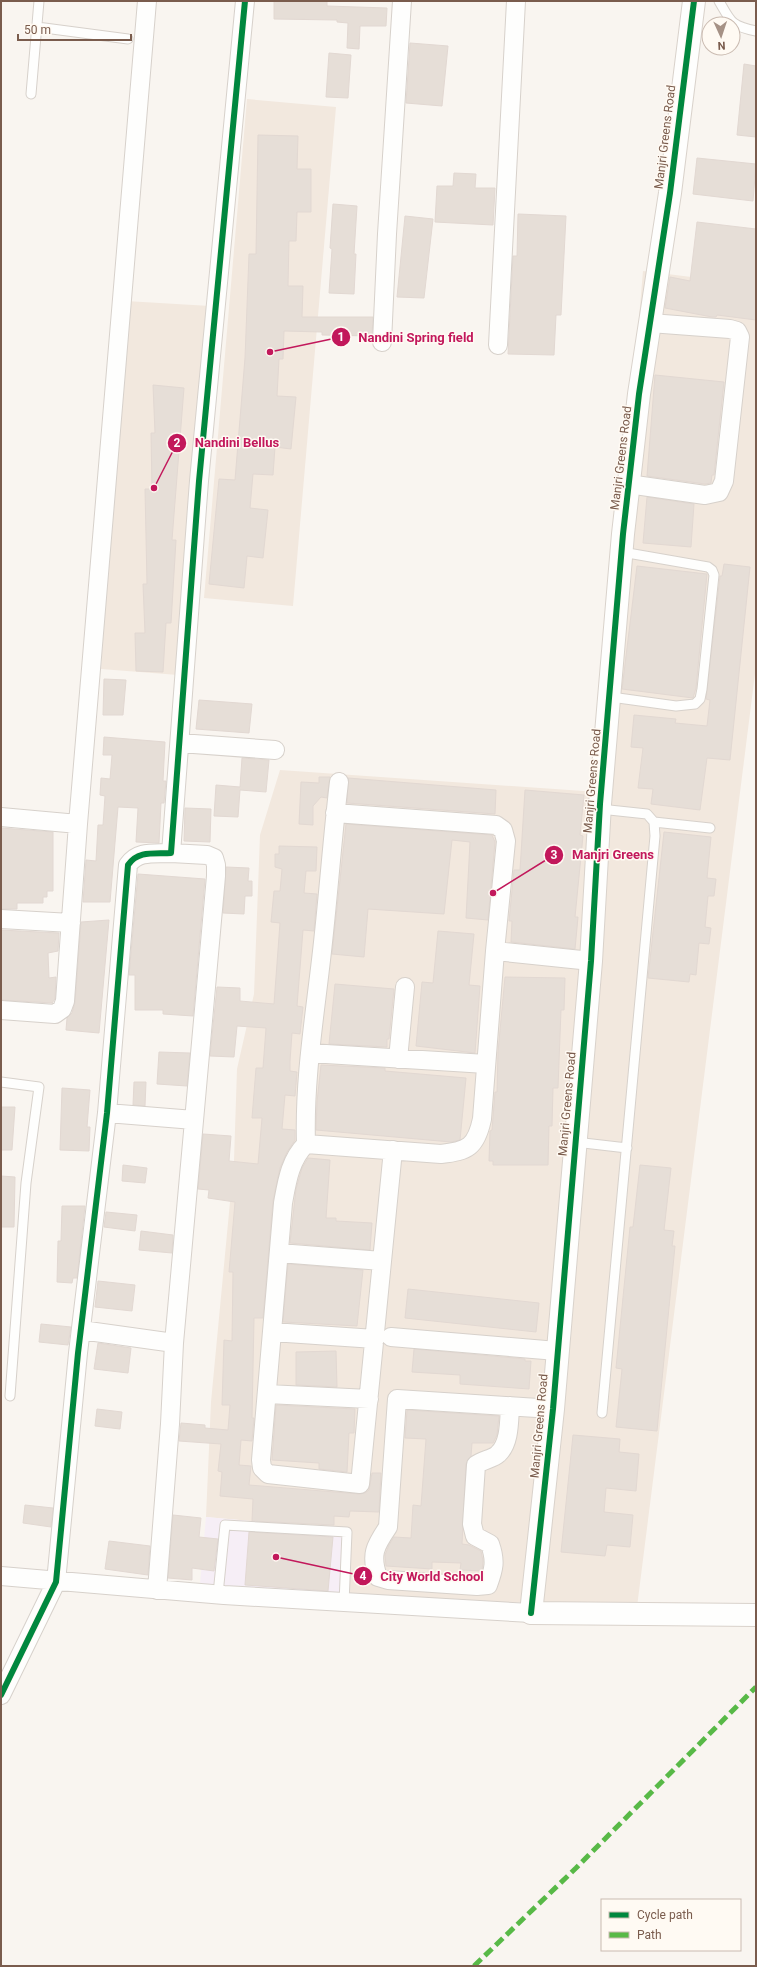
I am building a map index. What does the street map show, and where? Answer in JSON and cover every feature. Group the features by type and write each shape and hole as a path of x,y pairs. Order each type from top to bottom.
{"street":[{"path":"1,1010 55,1014 62,1009 66,1002 78,824 147,1"},
{"path":"172,853 199,480 245,1"},
{"path":"382,342 387,234 402,1"},
{"path":"498,345 516,1"},
{"name":"Manjri Greens Road","path":"531,1613 553,1409 591,961 600,809 611,697 628,484 650,323 670,193 694,1"},
{"path":"628,484 705,495 719,492 724,480 740,337 737,331 730,329 650,323"},
{"path":"180,744 275,750"},
{"path":"339,782 328,897 310,1053 305,1117 306,1144 297,1153 287,1181 283,1203 261,1460 262,1468 268,1474 360,1484 369,1399 383,1338 382,1261 393,1150"},
{"path":"306,1144 441,1154 460,1152 471,1146 479,1136 482,1119 495,951 506,841 503,830 496,825 336,814"},
{"path":"1,817 78,824"},
{"path":"1,1695 56,1582 80,1330 107,1113 128,865 133,858 142,854 172,853 207,855 214,858 216,865 201,1054 174,1343 170,1424 157,1590"},
{"path":"1,919 71,923"},
{"path":"495,951 591,961"},
{"path":"398,1059 405,987"},
{"path":"310,1053 486,1064"},
{"path":"107,1113 194,1120"},
{"path":"279,1253 382,1261"},
{"path":"80,1330 174,1343"},
{"path":"272,1332 383,1338 557,1351"},
{"path":"267,1394 369,1399"},
{"path":"510,1406 509,1428 504,1447 498,1455 476,1465 472,1524 475,1536 490,1544 495,1558 488,1585 462,1585 388,1580 378,1577 373,1563 376,1545 388,1527 397,1399 510,1406 553,1409"},
{"path":"1,1576 157,1590 344,1603 531,1613 756,1615"}],"lane":[{"path":"31,94 39,1"},
{"path":"719,1 730,21 739,28 756,31"},
{"path":"37,27 128,39"},
{"path":"611,697 676,706 695,704 700,699 714,575 712,570 708,567 622,552"},
{"path":"600,809 647,814 654,822 655,836 602,1413"},
{"path":"654,822 710,828"},
{"path":"1,1082 39,1086 26,1183 10,1396"},
{"path":"575,1142 627,1148"},
{"path":"218,1594 225,1525 347,1532 344,1603"}],"shaded area":[{"path":"247,99 336,107 293,606 204,598"},
{"path":"643,271 756,285 756,666 637,1607 346,1596 351,1530 206,1517 211,1402 234,1160 237,1069 254,994 260,835 280,770 598,792"},
{"path":"126,301 210,306 178,675 101,669"},
{"path":"206,1517 351,1530 346,1596 200,1584"}],"building":[{"path":"274,1 327,1 327,6 387,8 386,26 360,26 359,49 347,48 348,23 337,22 337,20 274,19"},
{"path":"410,43 448,46 442,106 406,103"},
{"path":"329,53 351,55 348,98 326,97"},
{"path":"744,64 756,66 756,137 737,135"},
{"path":"258,135 298,136 297,169 311,169 311,212 297,212 296,241 289,241 288,286 303,286 302,317 373,317 372,336 322,335 322,332 284,331 283,359 279,359 277,396 296,397 291,449 275,447 273,475 253,474 250,508 268,510 263,558 247,556 244,588 209,584 219,479 235,480 245,358 249,254 256,254"},
{"path":"697,158 756,164 753,201 693,194"},
{"path":"454,173 476,174 475,188 495,188 493,225 435,222 437,186 453,186"},
{"path":"333,204 357,206 354,254 356,254 354,294 329,293"},
{"path":"518,214 566,216 561,315 556,315 554,355 508,354 513,256 517,256"},
{"path":"405,216 433,219 424,298 397,297"},
{"path":"697,222 756,229 756,320 717,315 716,317 712,317 665,308 670,277 690,281"},
{"path":"655,375 724,382 714,475 712,475 711,483 705,484 647,476"},
{"path":"153,385 184,388 172,540 176,540 171,623 166,623 163,672 136,671 135,633 145,633 143,584 147,584 145,489 152,489 151,433 155,433"},
{"path":"647,497 694,504 691,547 643,543"},
{"path":"724,564 750,567 730,760 707,758 700,810 651,804 653,789 638,788 643,748 631,747 634,715 676,719 675,723 707,726 710,700 706,699 720,576 722,576"},
{"path":"637,566 707,574 696,688 693,698 622,689"},
{"path":"104,679 126,680 123,715 103,715"},
{"path":"199,700 252,704 249,733 196,729"},
{"path":"104,737 165,742 163,781 166,781 164,803 161,803 159,843 136,842 138,808 118,807 110,902 83,902 86,860 96,861 98,825 103,825 105,796 100,795 101,778 110,779 112,755 103,755"},
{"path":"242,758 269,760 266,792 240,790 238,817 214,816 216,785 240,787"},
{"path":"319,777 330,777 327,798 321,797 313,806 313,825 299,824 301,782 319,783"},
{"path":"348,778 496,790 495,814 347,803"},
{"path":"525,790 584,795 580,835 583,836 575,917 578,917 575,949 511,942 512,921 509,921 514,870 520,870"},
{"path":"185,808 211,809 210,842 184,841"},
{"path":"346,824 492,835 495,842 488,920 466,918 470,842 452,840 444,914 368,909 364,957 332,954"},
{"path":"1,828 53,832 53,891 47,891 47,897 43,897 43,903 17,903 17,909 1,909"},
{"path":"664,832 711,837 707,878 716,879 714,896 708,896 705,927 711,928 709,944 699,943 696,975 690,974 689,982 648,978"},
{"path":"279,846 317,847 316,871 306,871 304,893 317,894 314,931 303,930 297,1006 303,1007 300,1034 292,1033 290,1061 290,1071 297,1072 295,1096 285,1095 282,1129 295,1130 295,1140 287,1152 280,1168 273,1201 263,1318 254,1318 252,1418 254,1418 252,1441 241,1440 239,1465 251,1466 249,1485 359,1494 365,1493 369,1490 372,1473 381,1473 379,1512 350,1511 349,1517 334,1516 334,1525 252,1521 253,1499 220,1496 222,1472 218,1471 221,1444 179,1441 181,1423 205,1425 205,1428 228,1430 230,1405 222,1405 224,1340 232,1341 233,1272 229,1272 235,1202 208,1198 209,1190 198,1189 203,1134 231,1136 229,1161 258,1164 262,1118 252,1118 256,1068 263,1068 266,1028 237,1026 234,1057 210,1056 217,987 240,988 240,1001 274,1004 280,923 271,922 274,891 280,891 282,869 275,867 275,854 279,854"},
{"path":"226,867 249,868 248,881 252,881 252,896 245,896 244,914 223,913"},
{"path":"138,874 205,879 193,1016 163,1014 163,1010 135,1010 135,975 129,975"},
{"path":"109,920 99,1033 66,1030 67,1018 72,1013 75,1002 81,922"},
{"path":"1,930 59,933 58,951 48,953 49,978 56,977 55,999 52,1003 1,1000"},
{"path":"438,931 474,934 469,985 480,986 475,1053 416,1046 422,982 433,983"},
{"path":"505,977 565,978 564,1010 561,1010 558,1088 553,1088 552,1126 549,1126 548,1165 493,1165 493,1161 489,1161 490,1131 492,1130 495,1092 497,1092 498,1052"},
{"path":"335,984 394,989 387,1047 329,1044"},
{"path":"159,1052 190,1053 187,1086 157,1084"},
{"path":"321,1065 385,1068 385,1071 466,1078 460,1140 451,1142 316,1130"},
{"path":"134,1082 146,1082 145,1106 133,1105"},
{"path":"62,1088 90,1090 87,1127 90,1127 89,1151 60,1150"},
{"path":"1,1107 15,1107 12,1150 1,1150"},
{"path":"308,1158 330,1160 326,1218 336,1218 336,1221 372,1223 370,1250 290,1243 296,1189 302,1168"},
{"path":"123,1165 147,1168 145,1183 122,1181"},
{"path":"640,1165 671,1168 664,1230 674,1231 672,1246 675,1246 657,1431 616,1427 622,1369 616,1368 630,1227 633,1227"},
{"path":"1,1176 15,1177 14,1227 1,1227"},
{"path":"62,1206 85,1206 77,1278 73,1278 72,1283 57,1282 58,1241 61,1241"},
{"path":"106,1212 137,1215 135,1231 104,1227"},
{"path":"141,1231 173,1235 172,1253 139,1250"},
{"path":"288,1264 363,1270 357,1326 283,1322"},
{"path":"98,1281 135,1285 132,1311 95,1307"},
{"path":"408,1289 539,1303 536,1332 405,1318"},
{"path":"41,1324 71,1327 68,1345 39,1342"},
{"path":"98,1343 131,1348 128,1373 94,1369"},
{"path":"414,1349 525,1359 525,1361 531,1361 529,1389 460,1384 460,1375 412,1372"},
{"path":"336,1351 337,1387 296,1385 296,1352"},
{"path":"276,1405 355,1409 354,1433 349,1433 347,1472 319,1469 319,1463 272,1460"},
{"path":"97,1409 122,1412 120,1429 95,1426"},
{"path":"407,1410 499,1416 497,1435 493,1443 472,1443 471,1456 466,1464 462,1544 469,1545 481,1551 483,1561 482,1571 460,1570 461,1563 432,1562 432,1569 386,1566 385,1555 389,1545 394,1537 411,1538 413,1505 421,1506 426,1439 405,1438"},
{"path":"573,1435 620,1439 619,1452 639,1454 636,1491 606,1488 604,1512 633,1515 630,1547 607,1545 605,1556 561,1552"},
{"path":"25,1505 53,1508 51,1527 23,1523"},
{"path":"173,1515 201,1518 199,1537 218,1539 214,1571 192,1568 192,1580 168,1578"},
{"path":"249,1532 333,1537 328,1591 245,1585"},
{"path":"109,1541 150,1546 148,1575 105,1569"}],"marked path":[{"path":"474,1966 576,1868 756,1687"}],"cycle path":[{"path":"1,1695 56,1582 78,1353 107,1113 128,865 132,860 142,855 153,853 171,853 199,481 245,1"},
{"path":"531,1613 553,1409 591,961 600,804 623,534 639,394 670,193 694,1"}],"place":[{"name":"Nandini Spring field","path":"270,352"},
{"name":"Nandini Bellus","path":"154,488"},
{"name":"Manjri Greens","path":"493,893"},
{"name":"City World School","path":"276,1557"}]}
